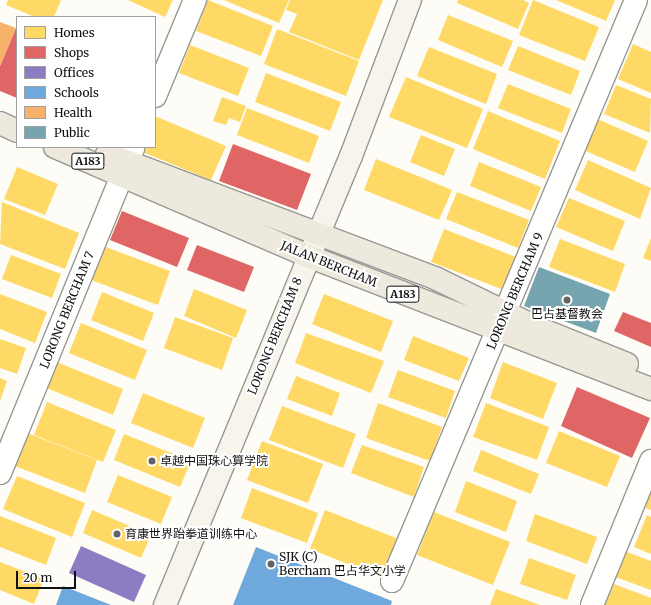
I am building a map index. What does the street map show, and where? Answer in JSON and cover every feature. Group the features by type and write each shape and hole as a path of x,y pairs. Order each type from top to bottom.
{"main road":[{"path":"0,109 16,116"},
{"path":"0,123 16,131"},
{"name":"JALAN BERCHAM","path":"60,148 128,162 308,256 651,374"},
{"name":"JALAN BERCHAM","path":"93,148 318,232 435,278 503,322 651,389"}],"street":[{"path":"156,94 195,0"},
{"name":"LORONG BERCHAM 8","path":"165,605 308,256 351,156 410,0"},
{"name":"LORONG BERCHAM 9","path":"392,581 503,322 636,0"},
{"name":"LORONG BERCHAM 7","path":"0,474 128,162"},
{"path":"592,605 651,461"}],"building: Homes":[{"path":"8,0 61,0 54,16 33,16 6,5"},
{"path":"128,0 173,0 165,17"},
{"path":"208,0 273,26 261,56 196,31"},
{"path":"224,0 289,0 279,23"},
{"path":"290,0 383,0 359,60 289,32 297,14 286,10"},
{"path":"458,0 523,0 529,3 518,29 457,3"},
{"path":"533,0 599,27 585,61 519,35"},
{"path":"556,0 615,0 606,21"},
{"path":"448,15 513,41 502,67 438,40"},
{"path":"277,29 359,61 346,96 264,64"},
{"path":"633,44 651,52 651,93 618,79"},
{"path":"190,45 249,68 238,96 179,73"},
{"path":"518,46 580,71 571,95 508,70"},
{"path":"429,47 497,74 486,104 417,76"},
{"path":"266,73 341,102 330,131 255,102"},
{"path":"406,77 483,109 467,148 389,117"},
{"path":"508,84 571,109 562,133 498,108"},
{"path":"616,85 651,99 650,133 604,114"},
{"path":"222,97 246,106 240,122 229,118 226,125 213,121"},
{"path":"247,108 319,136 309,163 237,135"},
{"path":"488,111 560,141 545,179 473,149"},
{"path":"156,116 226,146 211,180 140,151 142,148 156,148"},
{"path":"595,118 648,141 635,172 581,149"},
{"path":"421,135 455,149 444,176 410,162"},
{"path":"376,159 452,190 439,220 364,190"},
{"path":"588,160 651,188 640,219 575,190"},
{"path":"479,162 541,187 531,211 470,186"},
{"path":"17,167 58,184 45,215 4,199"},
{"path":"457,192 529,220 518,248 446,219"},
{"path":"569,198 625,221 613,251 556,227"},
{"path":"2,202 79,233 65,269 0,244"},
{"path":"444,229 516,257 504,290 431,262"},
{"path":"651,238 651,261 643,258"},
{"path":"560,239 625,264 615,292 549,267"},
{"path":"103,246 170,271 158,305 91,280"},
{"path":"11,255 61,274 52,298 2,279"},
{"path":"194,289 247,310 236,338 184,316"},
{"path":"102,292 154,313 143,341 91,320"},
{"path":"0,294 47,312 35,343 0,329"},
{"path":"324,294 393,321 381,352 312,324"},
{"path":"175,317 233,338 222,370 164,348"},
{"path":"81,323 147,350 135,380 69,353"},
{"path":"306,333 384,361 371,393 295,363"},
{"path":"413,336 469,358 459,381 404,360"},
{"path":"0,339 26,348 17,374 0,368"},
{"path":"54,361 123,389 113,415 44,387"},
{"path":"503,362 557,383 543,419 490,398"},
{"path":"398,370 455,391 446,418 388,397"},
{"path":"296,376 340,393 332,416 287,399"},
{"path":"0,378 7,381 0,401"},
{"path":"143,393 205,418 193,448 131,423"},
{"path":"47,402 116,430 103,462 34,435"},
{"path":"378,403 442,427 430,461 366,438"},
{"path":"486,403 549,427 537,460 473,437"},
{"path":"282,406 356,434 343,468 269,440"},
{"path":"559,431 620,456 607,487 546,463"},
{"path":"27,433 97,460 85,493 15,466"},
{"name":"卓越中国珠心算学院","path":"124,434 191,461 180,487 114,460"},
{"path":"262,441 323,464 308,503 247,480"},
{"path":"362,445 424,467 414,497 351,473"},
{"path":"481,450 539,474 531,494 473,471"},
{"path":"118,475 172,497 161,524 107,502"},
{"path":"17,476 85,503 72,537 3,509"},
{"path":"466,481 517,501 506,532 455,512"},
{"path":"651,481 651,510 642,507"},
{"path":"252,488 318,513 307,543 241,518"},
{"name":"育康世界跆拳道训练中心","path":"92,510 151,535 141,558 83,533"},
{"path":"325,510 401,540 386,579 310,549"},
{"path":"434,512 510,542 493,585 417,555"},
{"path":"535,514 597,537 587,564 526,541"},
{"path":"647,515 651,517 651,554 634,547"},
{"path":"0,516 56,538 46,565 0,547"},
{"path":"619,549 651,561 651,590 610,575"},
{"path":"529,558 576,575 567,600 520,584"},
{"path":"0,562 44,579 34,604 0,590"},
{"path":"614,584 651,598 651,605 605,605"},
{"path":"496,589 540,605 490,605"}],"building: Shops":[{"path":"16,28 16,98 0,91 0,66"},
{"path":"233,144 311,174 297,210 219,181"},
{"path":"122,211 189,238 177,267 110,240"},
{"path":"197,245 254,267 244,292 187,270"},
{"path":"623,312 651,323 651,347 614,331"},
{"path":"577,387 650,418 632,458 561,426"}],"building: Offices":[{"path":"81,546 146,575 134,602 69,573"}],"building: Schools":[{"path":"256,547 392,601 391,605 233,605"},
{"path":"63,586 111,605 56,605"}],"building: Health":[{"path":"0,22 16,28 0,66"}],"building: Public":[{"name":"巴占基督教会","path":"539,267 610,294 596,333 524,306"}],"place":[{"name":"巴占基督教会","path":"567,300"},
{"name":"卓越中国珠心算学院","path":"152,461"},
{"name":"育康世界跆拳道训练中心","path":"117,534"},
{"name":"SJK (C) Bercham 巴占华文小学","path":"271,564"}]}
